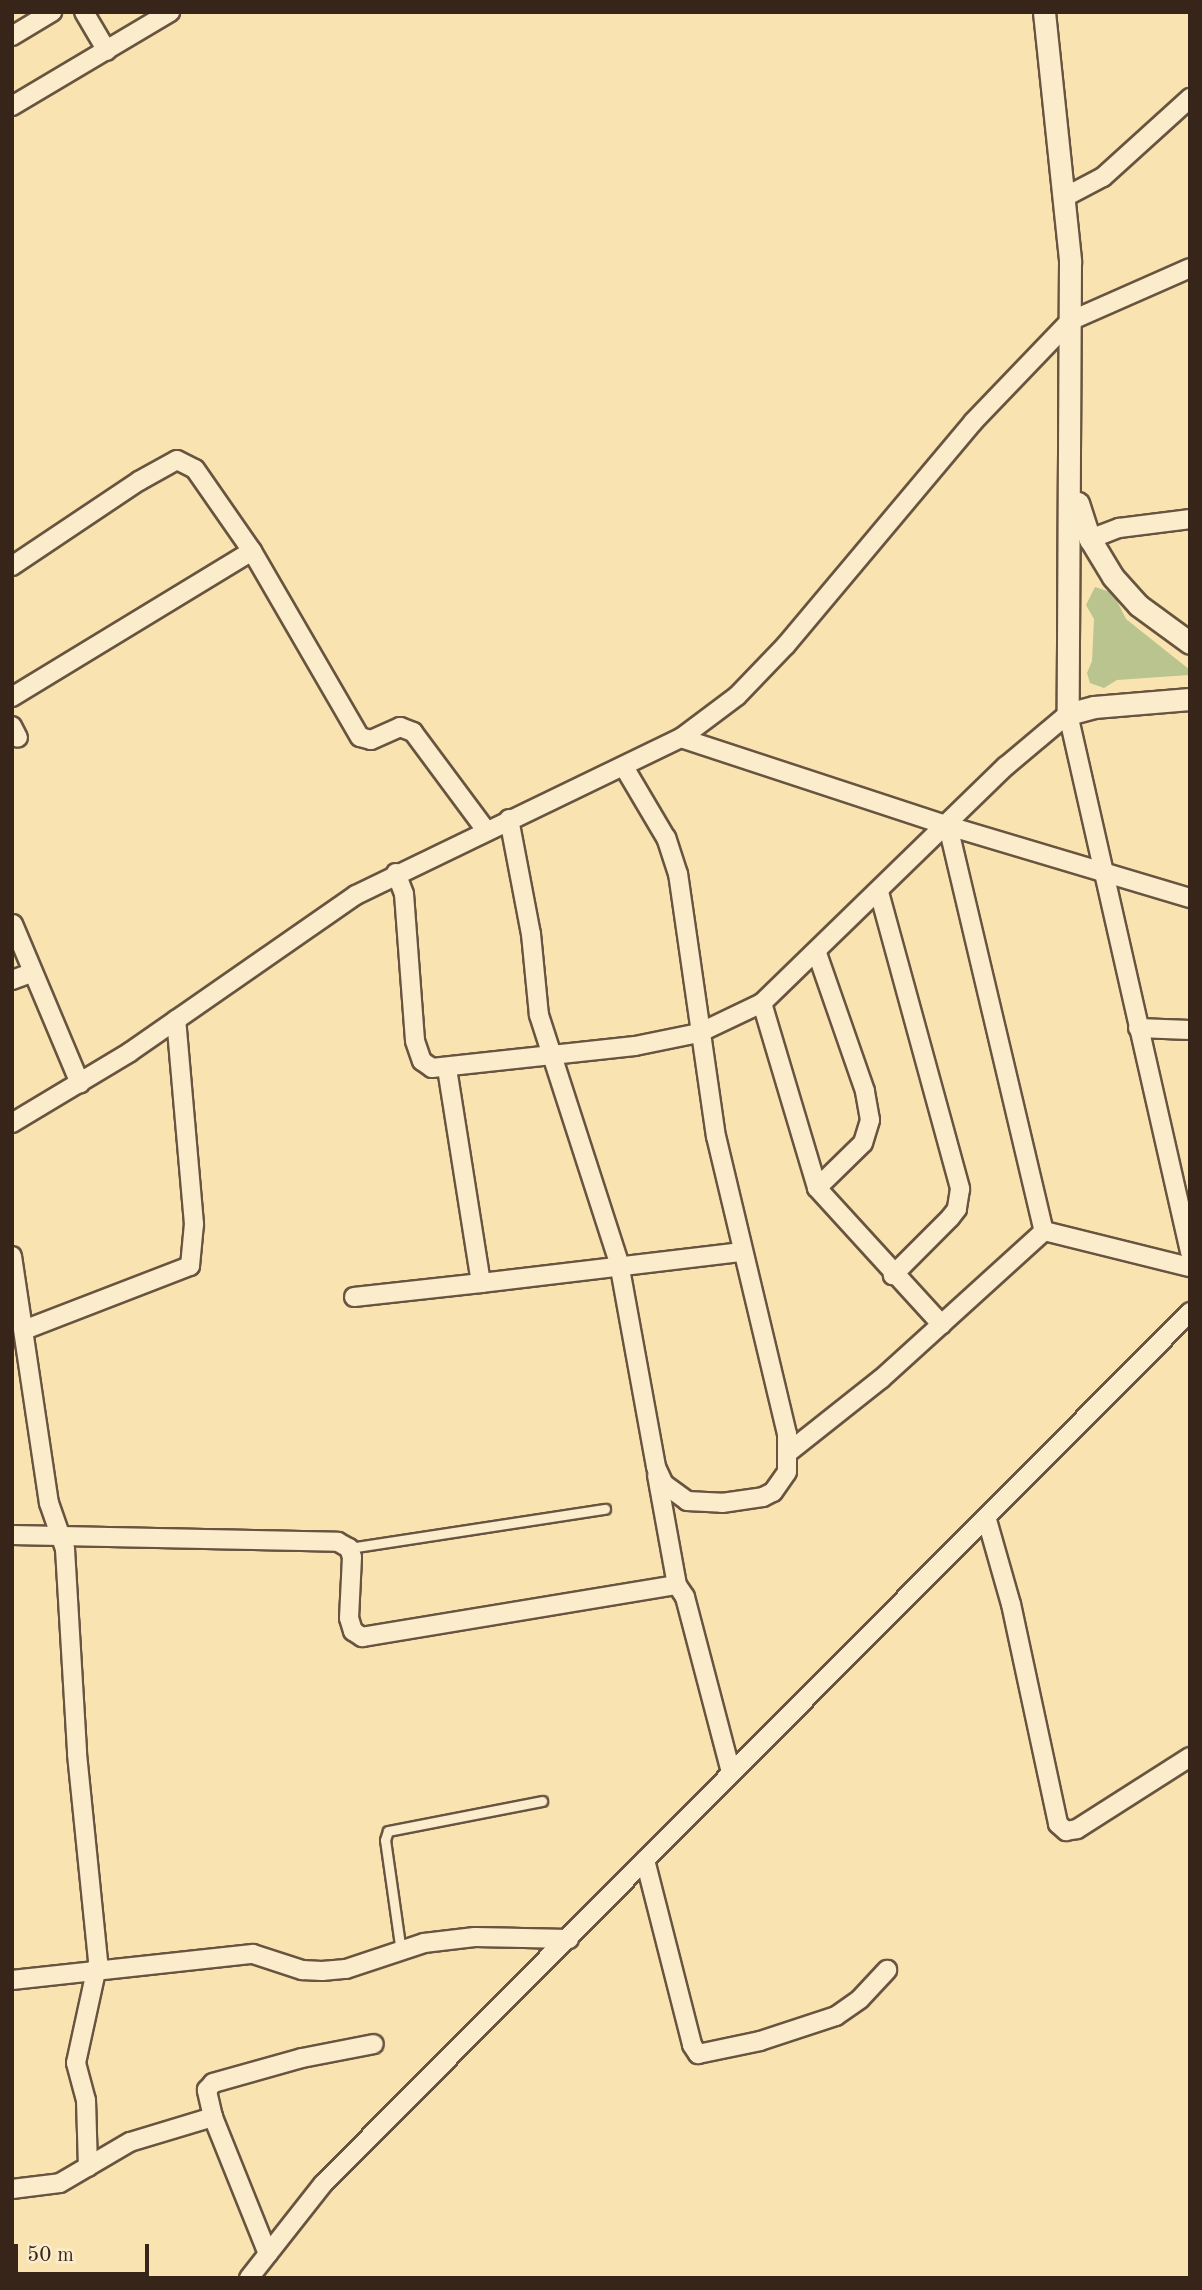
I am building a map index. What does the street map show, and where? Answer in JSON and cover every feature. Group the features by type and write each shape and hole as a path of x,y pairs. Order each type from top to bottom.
{"street":[{"path":"12,36 52,12"},
{"path":"84,12 107,51"},
{"path":"12,106 170,12"},
{"path":"1044,12 1063,198 1070,321 1072,485 1068,714 1101,871 1190,1252"},
{"path":"1063,198 1103,177 1190,98"},
{"path":"12,1123 80,1083 176,1020 275,948 396,873 681,738 737,696 786,645 973,422 1070,321 1190,268"},
{"path":"12,566 177,460 195,468 252,551 355,731 368,740 400,727 413,732 485,829"},
{"path":"1072,485 1090,539 1113,577 1138,605 1190,643"},
{"path":"1090,539 1119,528 1190,519"},
{"path":"12,697 252,551"},
{"path":"396,873 404,894 417,1052 432,1068 635,1046 699,1033 762,1003 948,826 1006,766 1068,714 1094,706 1190,699"},
{"path":"681,738 948,826 1190,898"},
{"path":"624,767 666,838 678,874 695,968 699,1033 742,1252 790,1451 787,1472 779,1486 763,1497 744,1501 687,1501 664,1484 656,1467"},
{"path":"509,819 531,934 539,1015 619,1264 677,1586 685,1597 731,1772"},
{"path":"948,826 1044,1231"},
{"path":"880,892 960,1189 957,1209 950,1218 892,1275"},
{"path":"13,924 31,973 80,1083"},
{"path":"817,953 865,1091 870,1120 863,1143 817,1188"},
{"path":"12,980 31,973"},
{"path":"762,1003 817,1188 892,1275 942,1325"},
{"path":"24,1330 190,1266 194,1224 176,1020"},
{"path":"1138,1028 1190,1030"},
{"path":"447,1068 481,1283"},
{"path":"1044,1231 1190,1266"},
{"path":"790,1451 942,1325 1044,1231"},
{"path":"354,1297 619,1264 742,1252"},
{"path":"12,1256 49,1503 61,1537 98,1975 81,2025 76,2063 86,2100 88,2167"},
{"path":"249,2278 323,2184 569,1940 731,1772 987,1520 1190,1312"},
{"path":"987,1520 1011,1604 1058,1824 1066,1831 1077,1829 1190,1757"},
{"path":"12,1535 338,1542 349,1548 349,1618 353,1631 362,1637 677,1586"},
{"path":"645,1860 691,2045 698,2054 709,2055 792,2032 836,2016 860,1999 887,1970"},
{"path":"12,1980 98,1975 253,1954 302,1970 322,1971 346,1969 424,1943 475,1937 569,1940"},
{"path":"268,2254 213,2117 207,2096 213,2083 374,2044"},
{"path":"12,2189 49,2186 130,2142 213,2117"}],"lane":[{"path":"349,1548 605,1509"},
{"path":"401,1952 385,1840 388,1831 542,1801"}],"green space":[{"path":"1095,587 1113,593 1126,619 1190,670 1189,675 1117,680 1104,688 1090,683 1087,673 1092,661 1094,619 1086,605"}]}
